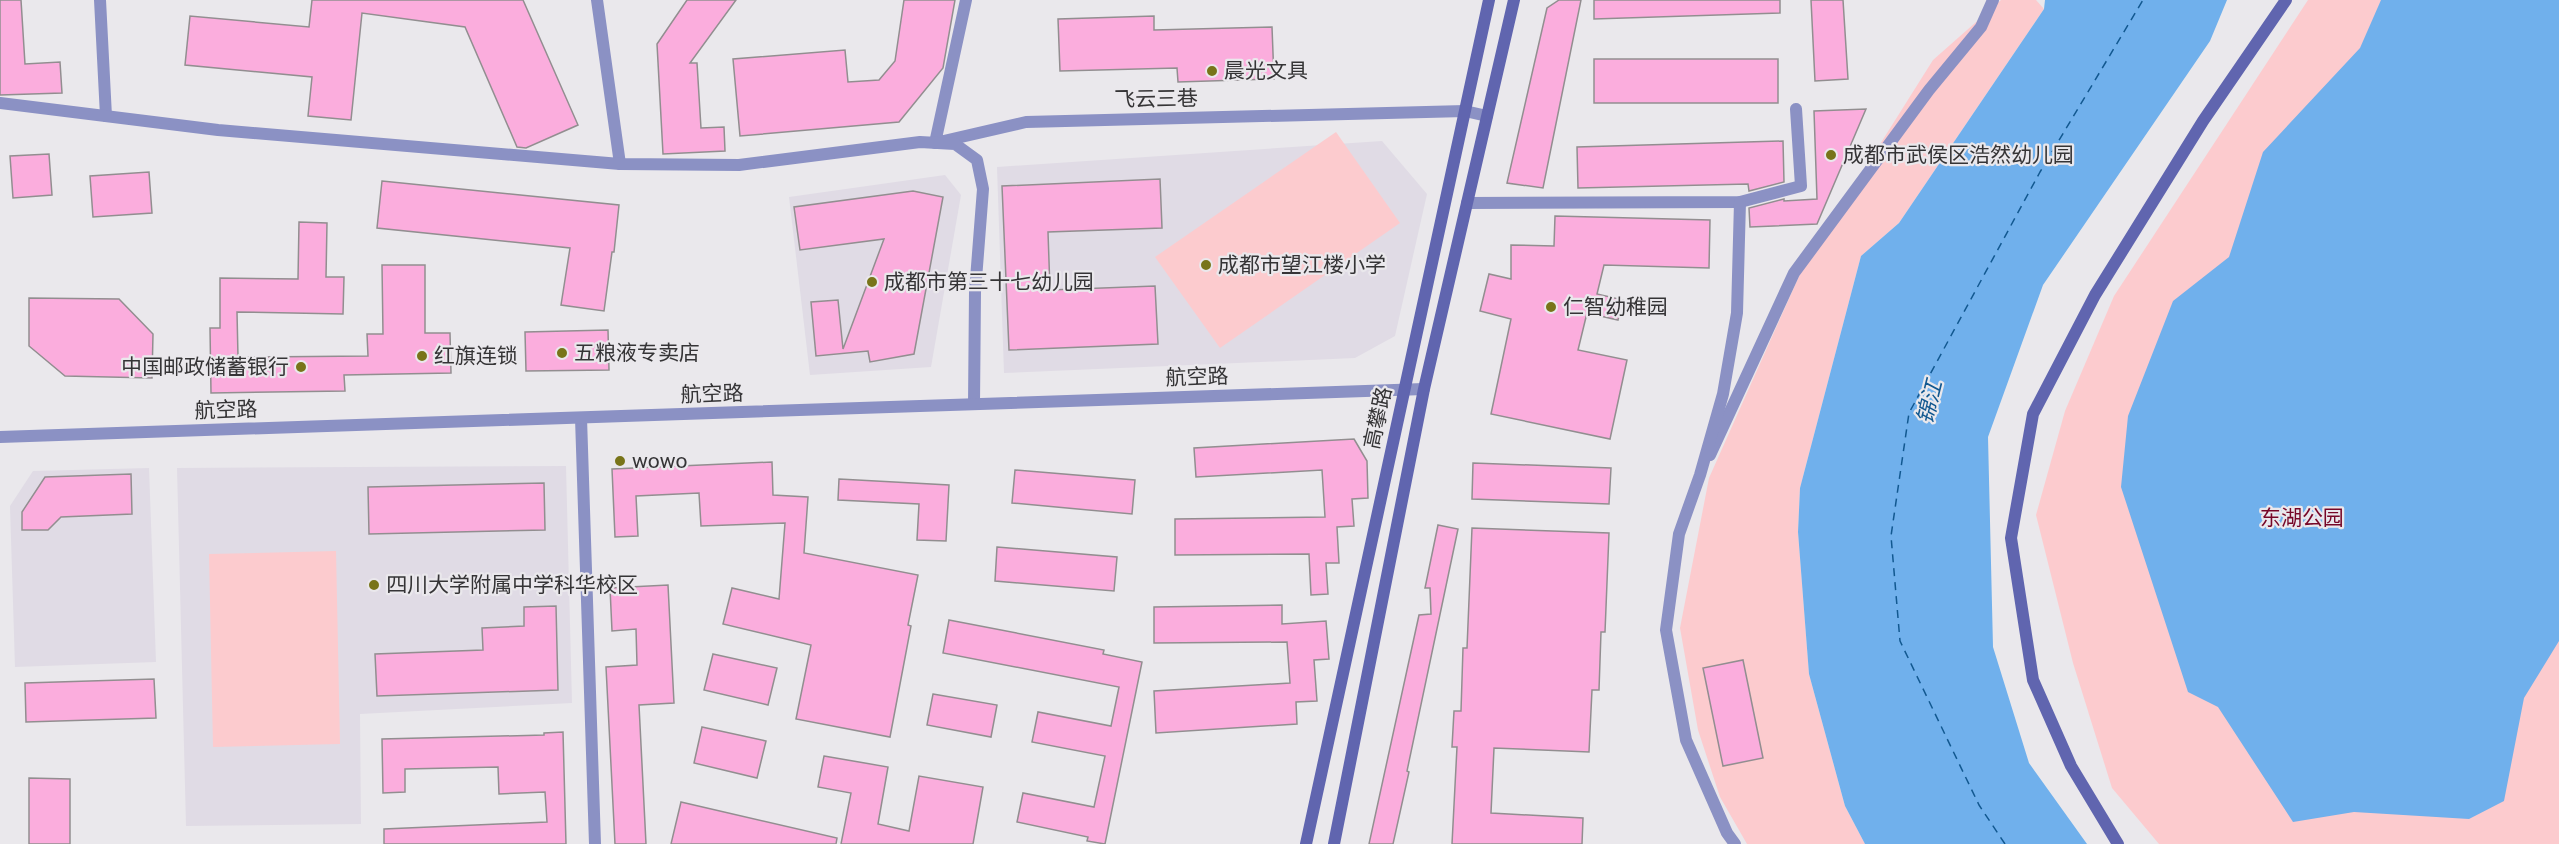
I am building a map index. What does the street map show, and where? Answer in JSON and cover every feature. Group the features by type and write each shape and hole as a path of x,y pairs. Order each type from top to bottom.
{"main road":[{"name":"高攀路","path":"1306,844 1489,0"},
{"name":"高攀路","path":"1334,844 1425,389 1514,0"},
{"path":"2118,844 2071,766 2033,680 2011,538 2033,414 2095,295 2203,121 2286,0"}],"street":[{"path":"100,0 106,116"},
{"path":"597,0 620,164"},
{"path":"935,143 966,0"},
{"path":"1700,475 1719,439 1794,273 1929,90 1980,27 1993,0"},
{"path":"0,102 218,130 620,164 739,165 920,142 955,144 977,160 983,189 975,292 974,404"},
{"path":"1467,203 1740,202 1801,186 1796,109"},
{"name":"飞云三巷","path":"935,143 1026,122 1465,111 1487,116"},
{"path":"1735,844 1727,832 1686,740 1666,630 1679,534 1700,475 1723,394 1737,313 1740,202"},
{"name":"航空路","path":"0,438 1425,389"},
{"path":"581,418 596,844"}],"shaded area":[{"name":"成都市望江楼小学","path":"1382,141 1427,194 1395,336 1355,358 1004,373 997,167"},
{"name":"成都市第三十七幼儿园","path":"945,175 961,195 931,367 810,375 789,197"},
{"name":"四川大学附属中学科华校区","path":"566,466 572,703 360,714 361,824 186,826 177,468"},
{"path":"149,468 156,662 15,667 10,506 33,471"}],"green space":[{"path":"2001,0 2036,0 2044,9 1899,223 1861,256 1800,488 1798,532 1809,674 1845,806 1865,844 1747,844 1720,797 1698,730 1680,628 1709,478 1804,265 1933,60"},
{"name":"东湖公园","path":"2308,0 2559,0 2559,844 2159,844 2112,788 2073,663 2036,515 2065,411 2114,296"},
{"path":"1336,132 1400,223 1220,348 1155,257"},
{"path":"336,551 340,744 213,747 209,554"}],"water":[{"name":"锦江","path":"2045,0 2227,0 2210,41 2043,285 1988,437 1993,647 2029,763 2087,844 1865,844 1845,806 1809,674 1798,532 1800,488 1861,256 1899,223 2044,9"},
{"name":"东湖公园","path":"2381,0 2559,0 2559,641 2524,698 2504,801 2469,819 2354,812 2293,822 2218,707 2188,692 2121,487 2128,416 2173,301 2229,257 2263,152 2360,48"}],"building":[{"path":"0,0 21,0 25,64 60,62 62,93 0,95"},
{"path":"312,0 523,0 578,125 526,148 517,147 465,27 362,13 351,120 308,116 312,77 185,65 190,16 309,27"},
{"path":"687,0 736,0 690,63 697,63 701,128 724,127 725,151 663,154 657,44"},
{"path":"904,0 955,0 943,68 899,122 740,136 733,59 845,50 848,82 879,80 895,61"},
{"path":"1559,0 1581,0 1543,188 1507,183 1547,8"},
{"path":"1594,0 1780,0 1780,13 1594,19"},
{"path":"1811,0 1843,0 1848,79 1815,81"},
{"path":"1154,16 1154,30 1272,27 1274,79 1178,82 1177,68 1060,71 1058,19"},
{"path":"1594,59 1778,59 1778,103 1594,103"},
{"name":"成都市武侯区浩然幼儿园","path":"1866,109 1817,224 1750,227 1749,208 1784,199 1784,201 1817,199 1814,111"},
{"path":"1783,141 1784,182 1749,191 1748,184 1578,188 1577,147"},
{"path":"49,154 52,195 13,198 10,156"},
{"path":"149,172 152,213 93,217 90,176"},
{"name":"成都市望江楼小学","path":"1160,179 1162,228 1048,232 1050,290 1155,286 1158,344 1009,350 1002,186"},
{"path":"382,181 619,205 604,311 561,305 570,248 377,228"},
{"name":"成都市第三十七幼儿园","path":"913,191 943,197 914,354 870,362 868,351 816,356 811,302 838,300 843,349 884,239 800,250 794,207"},
{"path":"1555,216 1710,220 1709,268 1604,265 1597,294 1623,300 1618,320 1587,313 1578,350 1627,360 1610,439 1491,414 1511,319 1480,311 1489,274 1511,279 1511,245 1554,246"},
{"path":"299,222 327,223 326,277 344,277 343,314 237,312 238,357 368,356 367,334 383,334 382,265 425,265 425,333 450,333 451,373 344,375 345,391 211,393 210,328 220,328 220,278 298,279"},
{"path":"29,298 119,299 153,334 152,378 65,376 29,346"},
{"path":"608,330 609,370 526,371 525,332"},
{"path":"1354,439 1367,461 1368,498 1352,499 1354,526 1337,527 1339,563 1326,563 1328,594 1311,595 1309,554 1175,555 1175,519 1325,517 1322,470 1196,477 1194,448"},
{"path":"772,462 773,495 808,497 804,553 918,575 890,737 796,719 811,645 723,624 732,588 779,599 785,523 701,526 699,493 636,496 638,536 615,537 612,469"},
{"path":"1473,463 1611,468 1609,504 1472,499"},
{"path":"1015,470 1135,480 1132,514 1012,503"},
{"path":"131,474 132,514 61,517 48,530 22,530 22,512 45,477"},
{"path":"839,479 949,485 946,541 917,540 919,504 838,500"},
{"path":"544,483 545,530 369,534 368,487"},
{"path":"1438,525 1458,529 1407,771 1409,772 1393,844 1369,844 1419,615 1431,614 1430,588 1425,588"},
{"path":"1472,528 1609,533 1605,632 1601,632 1599,690 1592,690 1589,752 1494,748 1491,813 1583,818 1582,844 1452,844 1457,747 1452,747 1454,711 1461,711 1463,648 1467,648"},
{"path":"997,547 1117,557 1114,591 995,581"},
{"path":"668,585 674,703 639,705 646,844 615,844 606,667 637,665 636,629 612,631 610,588"},
{"path":"1282,605 1282,624 1326,621 1329,659 1314,660 1317,701 1296,702 1297,724 1156,733 1154,691 1290,683 1287,642 1154,643 1154,607"},
{"path":"556,606 558,690 377,696 375,654 483,650 482,628 524,626 524,607"},
{"path":"949,620 1104,650 1103,654 1142,662 1105,844 1087,841 1088,837 1017,822 1023,793 1094,807 1105,756 1032,742 1038,712 1111,726 1119,687 943,653"},
{"path":"713,654 777,668 768,705 704,690"},
{"path":"1743,660 1763,758 1723,766 1703,668"},
{"path":"154,679 156,718 26,722 25,683"},
{"path":"933,694 997,705 991,737 927,725"},
{"path":"702,727 766,741 757,778 694,763"},
{"path":"563,732 566,844 384,844 384,829 547,822 545,792 499,794 498,767 405,769 405,792 383,793 382,739 544,735 544,733"},
{"path":"824,756 888,767 878,824 909,831 919,776 983,787 973,844 841,844 851,793 818,787"},
{"path":"29,778 70,779 70,844 29,844"},
{"path":"681,802 837,838 836,844 671,844"}],"ferry route":[{"path":"2005,844 1979,805 1900,641 1891,536 1909,413 2040,172 2143,0"}],"place":[{"name":"晨光文具","path":"1212,71"},
{"name":"成都市武侯区浩然幼儿园","path":"1831,155"},
{"name":"成都市望江楼小学","path":"1206,265"},
{"name":"成都市第三十七幼儿园","path":"872,282"},
{"name":"仁智幼稚园","path":"1551,307"},
{"name":"五粮液专卖店","path":"562,353"},
{"name":"红旗连锁","path":"422,356"},
{"name":"中国邮政储蓄银行","path":"301,367"},
{"name":"wowo","path":"620,461"},
{"name":"四川大学附属中学科华校区","path":"374,585"}]}
